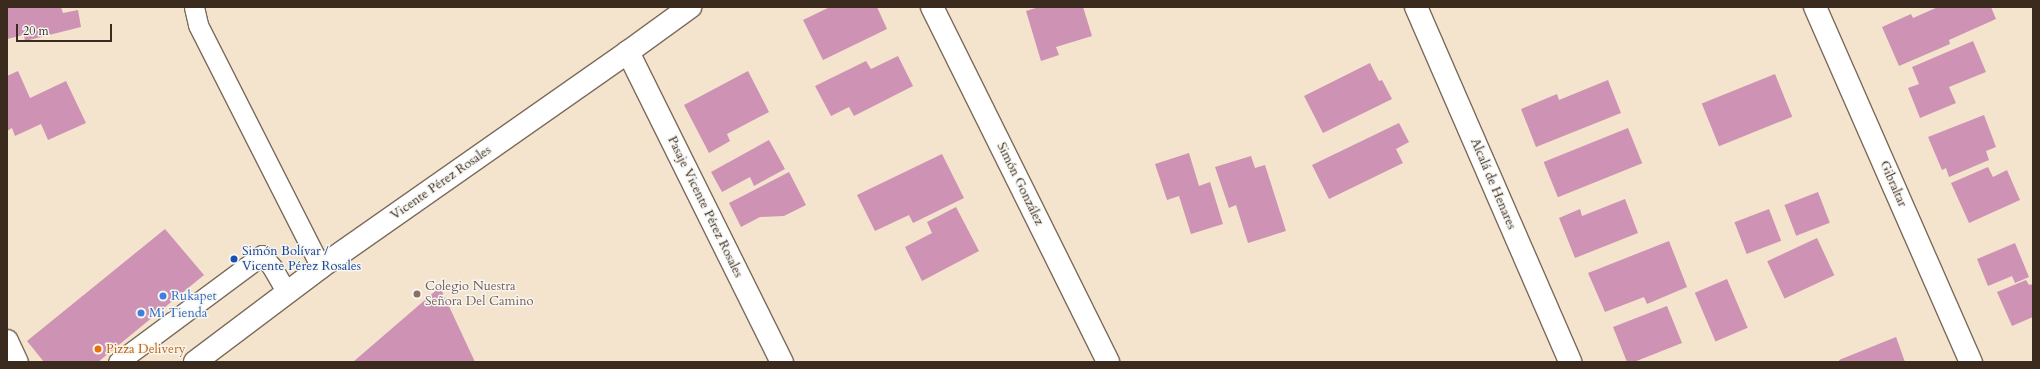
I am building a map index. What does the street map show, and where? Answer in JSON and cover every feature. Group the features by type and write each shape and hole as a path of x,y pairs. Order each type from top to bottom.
{"street":[{"name":"Simón González","path":"932,7 1108,362"},
{"name":"Alcalá de Henares","path":"1416,7 1570,362"},
{"name":"Gibraltar","path":"1815,7 1971,362"},
{"name":"Vicente Pérez Rosales","path":"195,362 321,267 628,52 679,10"},
{"name":"Pasaje Vicente Pérez Rosales","path":"628,52 782,362"},
{"path":"7,341 17,362"}],"lane":[{"path":"194,7 198,25 321,267"},
{"path":"118,362 262,254 272,267 287,293"}],"building":[{"path":"7,7 61,7 63,13 78,10 81,27 25,41 24,35 7,39"},
{"path":"830,7 877,7 887,29 823,60 803,20"},
{"path":"1039,7 1083,7 1092,36 1056,47 1059,55 1041,61 1026,11"},
{"path":"1938,7 1991,7 1996,19 1949,40 1950,44 1899,66 1882,27 1911,14 1913,18"},
{"path":"1973,41 1986,72 1949,87 1956,103 1920,118 1908,88 1919,84 1912,67"},
{"path":"898,56 913,86 854,116 849,107 831,116 815,86 866,61 871,69"},
{"path":"1370,63 1379,81 1382,80 1392,99 1323,133 1304,96"},
{"path":"18,71 30,98 66,81 86,123 48,140 41,124 15,136 12,128 7,131 7,76"},
{"path":"748,71 769,112 727,134 730,141 709,153 684,105"},
{"path":"1775,74 1792,117 1719,146 1702,104"},
{"path":"1608,80 1621,113 1536,147 1521,109 1557,94 1559,100"},
{"path":"1984,115 1996,147 1986,151 1989,160 1949,177 1946,168 1942,170 1928,137"},
{"path":"1399,123 1409,142 1396,149 1403,163 1329,199 1312,165"},
{"path":"1628,128 1642,163 1558,197 1544,162"},
{"path":"769,140 785,169 754,186 750,177 722,192 711,172"},
{"path":"1189,153 1199,186 1210,182 1223,224 1191,234 1179,196 1167,200 1155,164"},
{"path":"942,154 964,198 913,223 909,215 875,231 857,195"},
{"path":"1251,156 1255,168 1265,165 1286,231 1248,243 1236,205 1229,208 1215,167"},
{"path":"1988,167 1993,177 2007,170 2020,200 1969,223 1951,183"},
{"path":"789,172 806,205 784,216 760,217 741,227 729,203"},
{"path":"1818,192 1830,223 1796,236 1784,205"},
{"path":"1625,199 1638,233 1575,258 1559,218 1580,209 1582,216"},
{"path":"956,207 979,251 922,281 905,247 932,233 927,222"},
{"path":"1769,209 1781,241 1747,254 1734,222"},
{"path":"165,229 204,275 98,362 44,362 27,341"},
{"path":"1817,238 1834,275 1784,298 1767,261"},
{"path":"1669,241 1687,287 1647,304 1644,297 1605,312 1588,273"},
{"path":"2015,243 2029,277 2015,283 2012,276 1988,286 1977,259"},
{"path":"1727,279 1748,328 1715,341 1695,293"},
{"path":"2026,280 2029,285 2033,284 2033,317 2012,326 1997,292"},
{"path":"440,287 475,362 353,362"},
{"path":"1667,306 1682,343 1634,362 1627,362 1613,327"},
{"path":"1896,337 1905,362 1840,362 1839,360"}],"place":[{"name":"Simón Bolívar / Vicente Pérez Rosales","path":"234,259"},
{"name":"Colegio Nuestra Señora Del Camino","path":"417,294"},
{"name":"Rukapet","path":"163,296"},
{"name":"Mi Tienda","path":"141,313"},
{"name":"Pizza Delivery","path":"98,349"}]}
